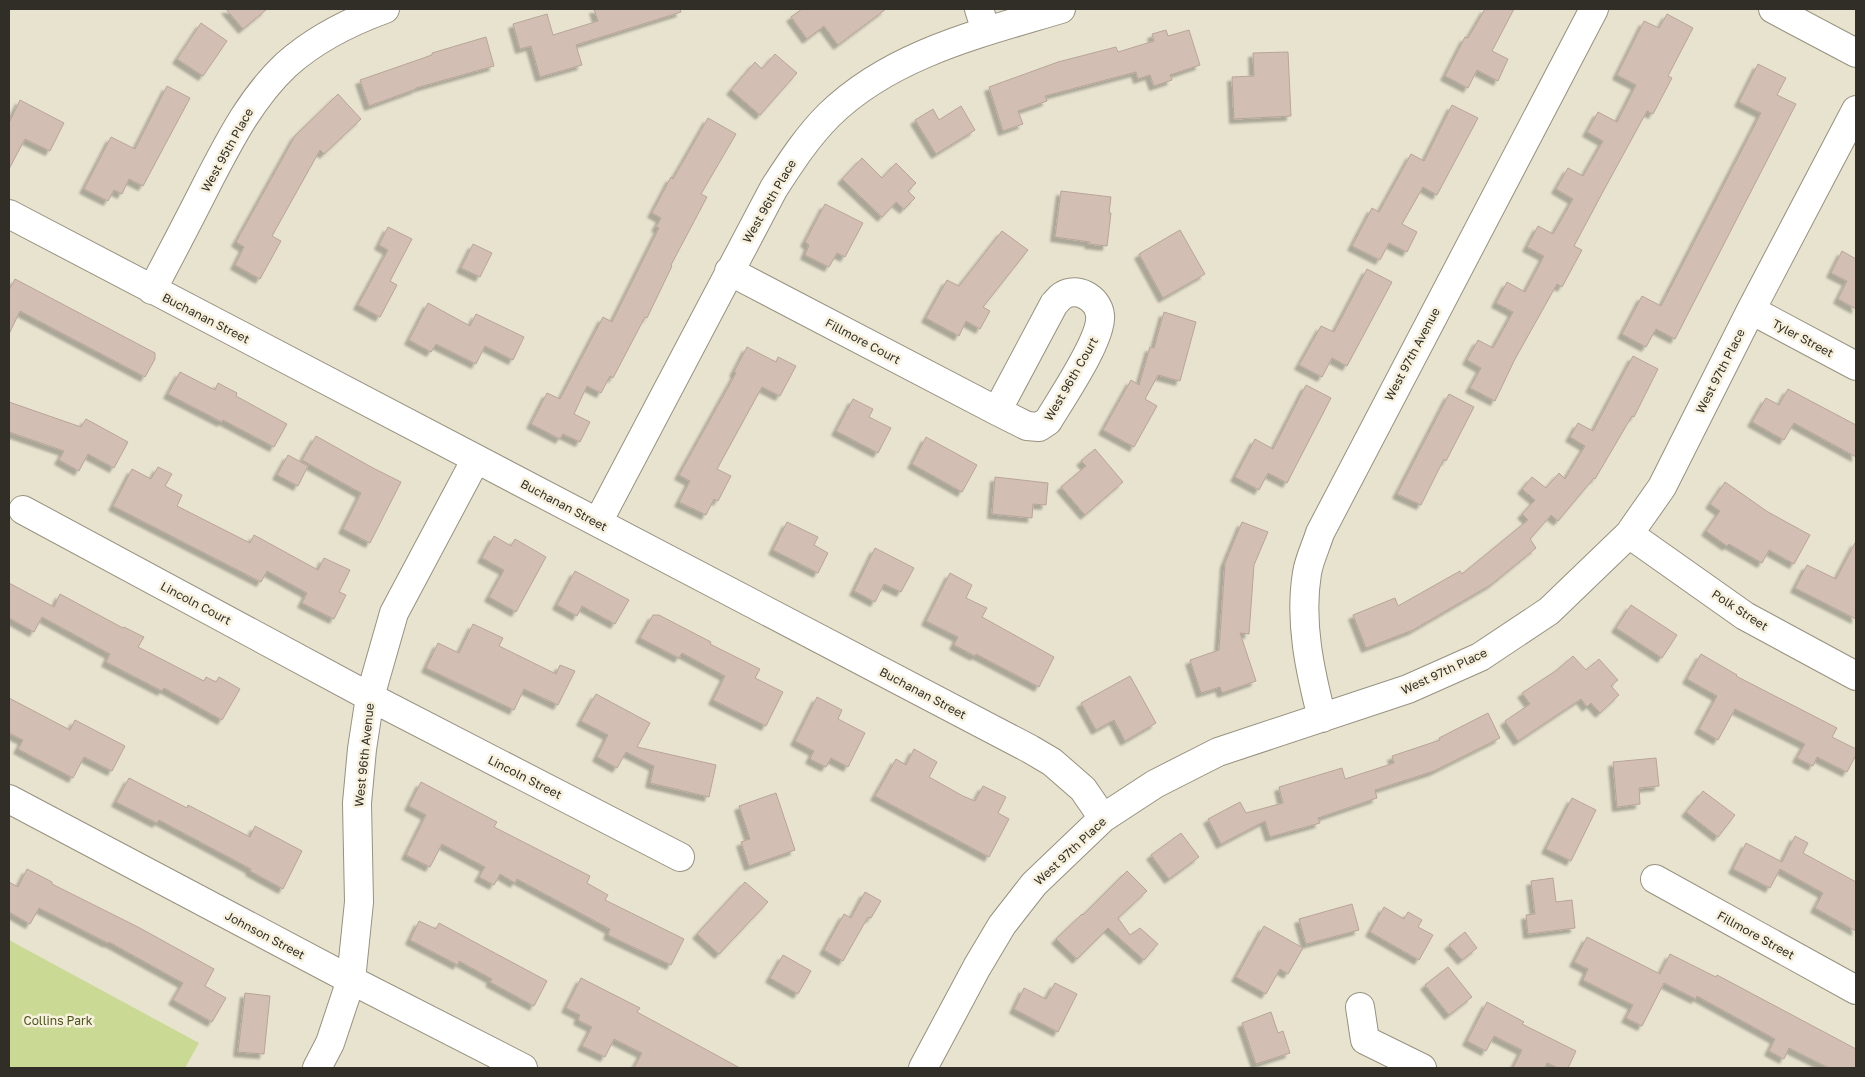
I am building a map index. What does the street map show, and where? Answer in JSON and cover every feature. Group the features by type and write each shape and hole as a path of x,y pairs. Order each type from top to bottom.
{"street":[{"name":"West 95th Place","path":"152,290 237,127 258,95 287,65 319,40 352,21 384,9"},
{"name":"West 96th Place","path":"598,522 774,188 798,150 829,115 863,88 901,64 983,20 1061,9"},
{"name":"West 97th Avenue","path":"1322,718 1308,665 1304,615 1307,572 1320,533 1594,9"},
{"path":"1773,9 1856,53"},
{"name":"West 97th Place","path":"923,1068 1002,925 1034,884 1104,818 1155,784 1218,752 1408,689 1480,657 1549,611 1629,534 1662,488 1751,310 1856,110"},
{"name":"Buchanan Street","path":"9,214 1030,749 1052,762 1083,789 1104,818"},
{"name":"Fillmore Court","path":"729,271 997,411"},
{"name":"West 96th Court","path":"1076,292 1087,296 1096,303 1100,315 1098,332 1048,421 1039,427 1027,426 997,411 1054,304 1063,295 1076,292"},
{"name":"Tyler Street","path":"1751,310 1856,366"},
{"name":"West 96th Avenue","path":"317,1068 330,1043 351,980 359,902 357,803 370,697 394,613 476,459"},
{"name":"Lincoln Court","path":"23,510 370,697"},
{"name":"Polk Street","path":"1629,534 1745,616 1856,676"},
{"name":"Lincoln Street","path":"370,697 680,857"},
{"name":"Johnson Street","path":"9,799 351,980 523,1068"},
{"name":"Fillmore Street","path":"1655,879 1856,990"},
{"path":"1360,1007 1365,1040 1422,1068"}],"green space":[{"name":"Collins Park","path":"9,940 199,1043 185,1068 9,1068"}],"building":[{"path":"226,9 267,9 243,29"},
{"path":"594,9 680,9 681,12 576,45 582,65 540,77 531,46 520,49 513,24 547,14 553,35 598,21"},
{"path":"802,9 886,9 838,45 824,26 807,39 791,17"},
{"path":"1485,9 1514,9 1492,51 1508,59 1498,81 1477,70 1468,88 1445,76 1465,37 1468,38"},
{"path":"1667,14 1693,28 1668,76 1672,78 1653,114 1647,111 1574,246 1582,250 1562,287 1557,284 1515,359 1495,401 1470,388 1481,368 1467,360 1478,340 1493,348 1513,312 1496,303 1507,282 1525,292 1544,256 1527,247 1538,226 1553,234 1573,199 1556,189 1568,168 1583,176 1603,141 1587,132 1598,112 1617,122 1636,85 1617,75 1644,21 1659,28"},
{"path":"201,23 227,41 203,76 177,59"},
{"path":"1166,30 1168,36 1189,30 1200,65 1170,75 1172,80 1154,86 1150,75 1138,79 1136,72 1045,96 1047,101 1018,111 1023,124 1003,131 989,87 1058,62 1116,47 1118,52 1154,41 1152,34"},
{"path":"486,37 494,66 416,88 369,106 360,80 432,55 432,53"},
{"path":"1288,52 1291,116 1234,119 1232,77 1254,76 1253,53"},
{"path":"775,54 797,73 760,115 731,90 755,62 762,69"},
{"path":"1758,64 1786,78 1777,95 1796,104 1675,339 1656,329 1646,347 1622,334 1642,296 1661,306 1761,113 1739,102"},
{"path":"167,86 190,98 143,186 129,179 122,194 114,190 108,201 84,189 111,137 135,149"},
{"path":"338,94 361,119 324,154 320,150 272,236 281,241 260,279 235,265 244,247 236,242 295,136"},
{"path":"20,100 64,123 50,151 25,139 9,169 9,123"},
{"path":"1452,105 1478,118 1437,195 1423,187 1402,224 1417,232 1407,252 1389,243 1380,260 1352,246 1372,208 1379,212 1411,154 1424,161"},
{"path":"961,106 975,130 936,154 915,120 933,109 939,120"},
{"path":"708,118 736,134 701,194 707,197 671,265 647,318 645,317 613,378 610,376 601,393 587,386 574,414 590,422 580,442 563,434 560,439 531,424 547,393 560,399 603,317 612,322 659,228 656,227 661,218 652,213 671,177 673,179"},
{"path":"862,158 882,178 896,163 916,183 908,191 915,198 904,209 896,202 882,217 842,179"},
{"path":"1061,191 1111,197 1107,246 1055,237"},
{"path":"825,204 863,223 845,257 837,253 829,267 805,255 809,245 805,242"},
{"path":"388,227 412,239 390,281 397,285 380,317 358,305 388,250 379,245"},
{"path":"1180,230 1205,274 1163,298 1139,254"},
{"path":"1002,231 1028,250 983,307 990,311 980,329 966,321 959,336 926,318 947,280 959,286"},
{"path":"473,244 492,253 480,277 461,268"},
{"path":"1842,251 1856,259 1856,309 1838,299 1847,281 1831,273"},
{"path":"1367,269 1392,282 1347,366 1332,358 1322,377 1299,365 1321,326 1334,332"},
{"path":"15,279 155,353 155,359 145,377 20,311 9,334 9,290"},
{"path":"428,303 470,326 476,314 524,337 513,360 485,346 476,364 436,344 431,352 409,340"},
{"path":"1164,312 1196,322 1180,381 1158,375 1145,399 1157,406 1134,447 1103,430 1131,380 1139,385 1150,347 1154,348"},
{"path":"747,347 776,362 778,357 796,366 780,396 762,387 717,469 731,476 718,501 714,499 706,515 679,502 690,481 679,475 736,373 734,372"},
{"path":"1633,356 1658,369 1634,417 1632,416 1595,479 1558,521 1551,515 1530,539 1536,548 1492,584 1413,630 1366,648 1353,615 1395,598 1398,606 1460,571 1462,574 1528,520 1522,514 1535,500 1522,489 1532,477 1546,488 1559,473 1565,479 1585,446 1570,437 1578,423 1593,431"},
{"path":"180,372 215,390 218,383 237,393 236,396 287,424 274,447 168,394"},
{"path":"1306,385 1331,398 1287,483 1268,473 1259,490 1235,477 1255,439 1273,449"},
{"path":"1788,389 1856,425 1856,457 1794,423 1784,440 1752,422 1766,398 1779,405"},
{"path":"1449,394 1474,407 1446,461 1444,459 1421,505 1397,494"},
{"path":"853,399 873,409 869,417 891,428 878,453 836,431"},
{"path":"9,402 81,427 86,419 128,442 114,468 88,454 79,471 59,460 64,451 9,432"},
{"path":"316,436 401,482 370,543 343,529 361,493 302,460"},
{"path":"926,437 977,465 962,492 912,464"},
{"path":"1095,449 1123,482 1085,515 1061,487 1086,466 1081,461"},
{"path":"288,455 308,466 298,486 277,475"},
{"path":"158,467 172,474 165,486 182,495 177,506 250,543 254,535 318,570 324,558 350,570 339,592 346,595 334,619 302,603 307,593 267,571 261,582 113,506 132,469 151,479"},
{"path":"995,477 1048,483 1046,505 1033,504 1032,518 992,514"},
{"path":"1725,482 1768,512 1810,535 1794,564 1769,550 1762,563 1729,544 1727,546 1706,531 1720,511 1710,504"},
{"path":"787,522 818,537 814,545 828,553 818,573 773,550"},
{"path":"1242,522 1268,532 1254,565 1249,634 1240,633 1256,681 1222,693 1220,687 1201,693 1190,660 1219,650 1225,563"},
{"path":"494,536 511,546 515,539 546,557 516,612 489,597 504,570 482,558"},
{"path":"1856,541 1856,619 1795,588 1807,565 1836,579"},
{"path":"875,548 914,568 901,592 884,584 875,602 854,591"},
{"path":"575,571 629,600 615,624 582,606 577,616 557,605"},
{"path":"950,573 972,585 966,598 987,608 982,617 1054,657 1039,687 976,654 975,656 954,645 958,637 926,621"},
{"path":"9,583 54,607 60,594 123,628 144,637 138,647 204,681 206,677 216,682 219,677 240,689 222,720 164,688 162,691 106,662 110,654 42,617 34,632 9,618"},
{"path":"1631,605 1677,635 1662,658 1616,628"},
{"path":"653,615 659,615 711,642 710,644 760,669 755,678 783,692 766,726 713,700 725,676 682,653 679,658 640,638"},
{"path":"473,624 503,638 499,646 556,674 560,665 575,671 558,705 524,689 514,710 426,668 438,643 459,653"},
{"path":"1701,654 1736,676 1837,728 1832,737 1856,749 1856,755 1847,772 1817,757 1813,766 1797,758 1805,744 1735,709 1718,740 1699,729 1717,696 1687,679"},
{"path":"1573,656 1586,670 1599,659 1618,680 1611,686 1619,695 1600,713 1591,703 1587,707 1581,699 1518,741 1505,721 1530,704 1522,693 1557,670"},
{"path":"1130,676 1156,723 1125,741 1114,720 1096,730 1081,703"},
{"path":"596,694 650,723 637,747 716,765 709,797 650,783 654,766 626,752 617,768 597,757 608,735 581,721"},
{"path":"817,697 842,710 838,719 865,733 848,767 831,758 826,767 810,759 814,751 795,741"},
{"path":"9,698 70,730 75,720 125,746 112,771 84,757 73,778 18,749 23,740 9,733"},
{"path":"1488,713 1500,738 1434,771 1375,790 1377,798 1318,818 1320,823 1270,837 1265,821 1221,844 1208,819 1240,802 1246,813 1283,803 1279,787 1342,768 1345,779 1394,763 1392,756 1440,740 1439,738"},
{"path":"914,749 937,762 929,777 963,796 975,801 983,786 1006,797 998,813 1009,819 989,857 875,796 896,759 906,765"},
{"path":"1656,758 1659,786 1639,788 1640,804 1617,807 1613,762"},
{"path":"129,778 187,808 188,805 250,837 255,826 302,851 283,889 250,871 251,869 159,820 157,823 116,802"},
{"path":"421,782 497,822 494,827 590,876 587,883 608,895 605,900 684,939 671,965 608,935 610,929 517,879 515,883 500,874 494,885 479,877 485,867 442,844 430,867 406,855 426,815 409,806"},
{"path":"1703,791 1735,815 1718,837 1686,812"},
{"path":"776,793 795,850 749,866 741,842 750,839 739,806"},
{"path":"1572,798 1596,810 1571,861 1546,849"},
{"path":"1181,833 1199,857 1169,879 1151,855"},
{"path":"1795,836 1808,843 1803,853 1856,882 1856,931 1815,908 1823,893 1780,869 1770,888 1733,869 1746,843 1782,862"},
{"path":"27,869 214,969 205,986 226,998 212,1022 173,1000 183,983 109,942 39,908 30,924 9,912 9,882 18,887"},
{"path":"1127,871 1147,891 1118,918 1130,935 1140,928 1158,944 1144,960 1108,928 1077,959 1056,939"},
{"path":"1553,878 1556,902 1572,900 1575,928 1528,934 1526,915 1535,914 1531,881"},
{"path":"745,882 768,902 719,954 697,934"},
{"path":"865,892 881,901 871,918 868,917 843,961 824,950 844,914 851,918"},
{"path":"1352,904 1359,930 1306,944 1299,919"},
{"path":"1384,907 1404,919 1408,912 1422,920 1418,927 1433,935 1419,960 1370,932"},
{"path":"419,921 436,929 439,923 547,981 534,1006 490,982 492,979 459,961 458,965 410,940"},
{"path":"1264,926 1303,948 1288,974 1280,969 1266,994 1236,977"},
{"path":"1465,932 1477,948 1462,960 1449,945"},
{"path":"1587,937 1660,974 1670,954 1716,977 1717,975 1856,1049 1856,1068 1829,1068 1789,1048 1784,1059 1769,1051 1775,1039 1697,996 1696,999 1664,983 1642,1026 1626,1018 1633,1005 1583,980 1588,969 1574,962"},
{"path":"783,955 811,971 798,994 770,978"},
{"path":"1448,967 1472,997 1449,1015 1425,985"},
{"path":"581,978 640,1008 637,1012 740,1068 634,1068 642,1053 614,1039 605,1057 582,1046 592,1027 578,1020 580,1015 566,1008"},
{"path":"1055,983 1077,994 1058,1032 1014,1009 1024,988 1046,999"},
{"path":"245,993 270,996 264,1054 238,1052"},
{"path":"1487,1002 1524,1022 1522,1024 1576,1051 1568,1068 1558,1068 1547,1063 1545,1068 1513,1068 1522,1050 1494,1036 1486,1051 1467,1041"},
{"path":"1271,1012 1278,1033 1283,1031 1290,1053 1256,1064 1242,1023"}]}
